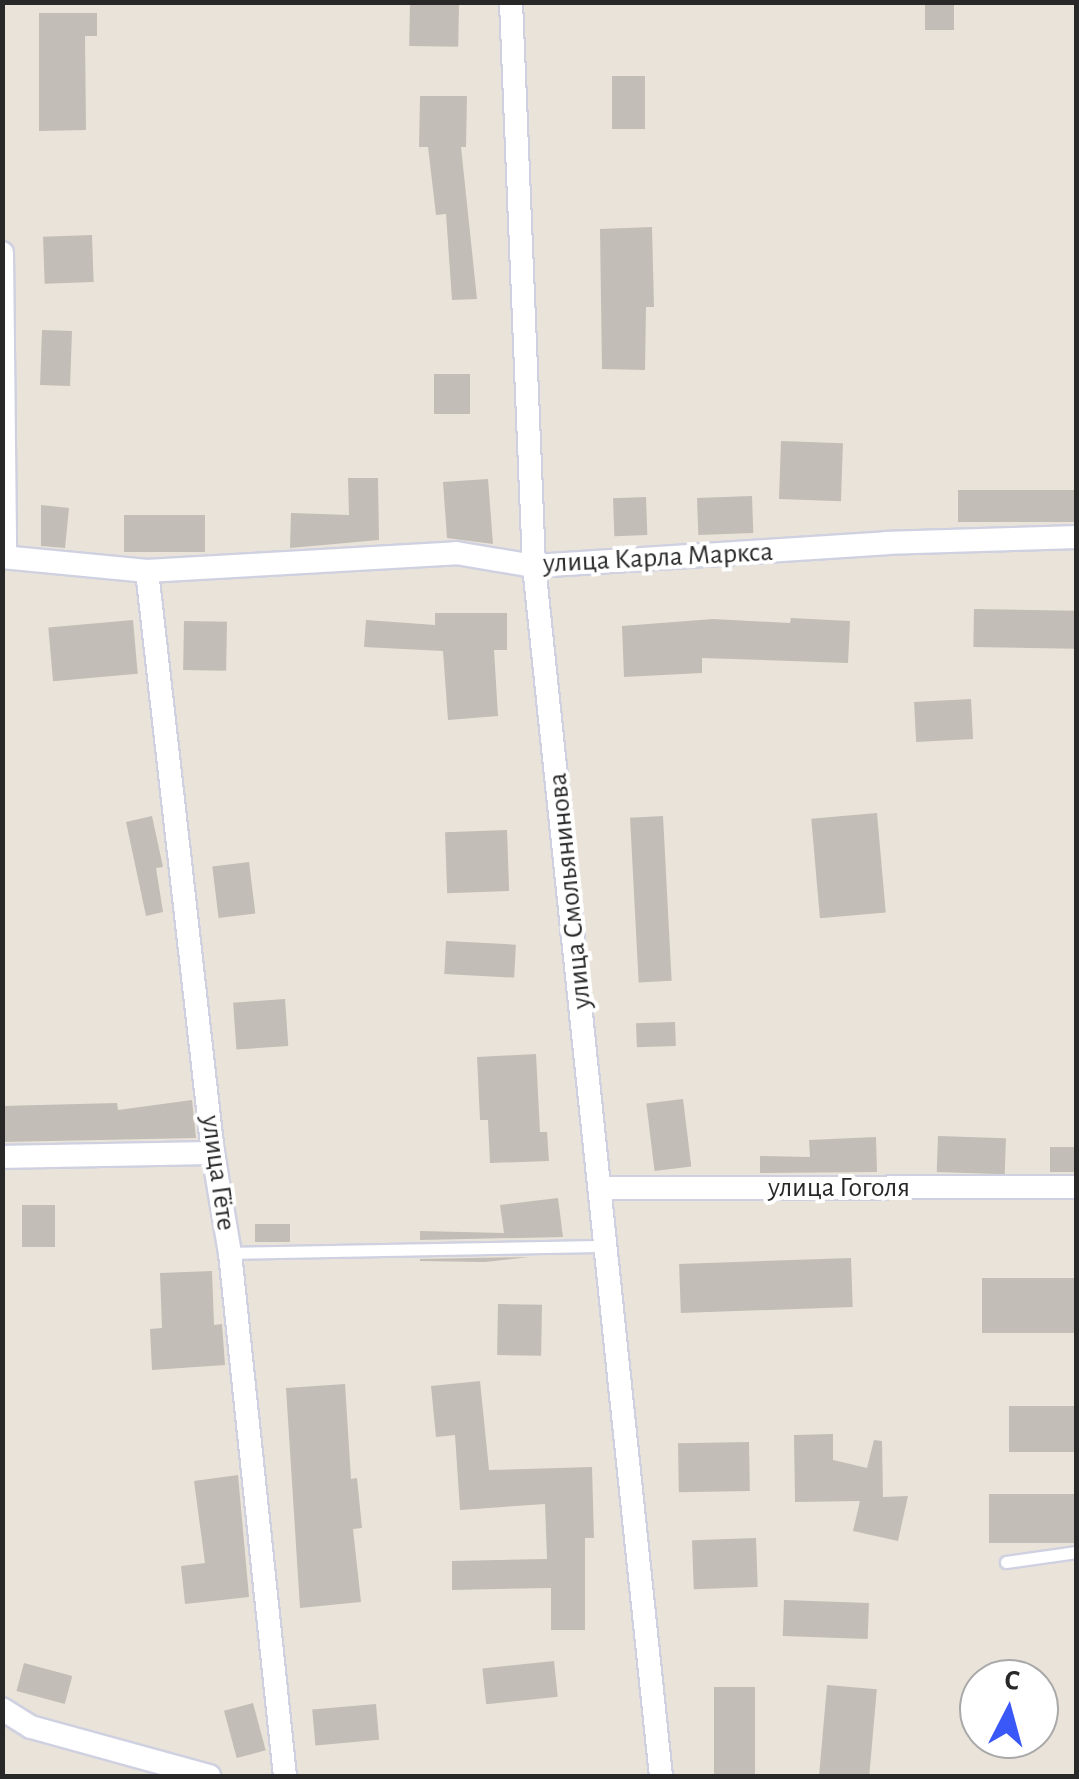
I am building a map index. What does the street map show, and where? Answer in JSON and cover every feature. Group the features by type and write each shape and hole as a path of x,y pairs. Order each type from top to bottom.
{"street":[{"name":"улица Смольянинова","path":"511,2 534,566 602,1188 660,1776"},
{"path":"2,253 4,557"},
{"name":"улица Карла Маркса","path":"4,557 147,571 456,552 534,566 886,543 1076,538"},
{"name":"улица Гёте","path":"147,571 213,1153 230,1253 285,1776"},
{"path":"2,1156 213,1153"},
{"name":"улица Гоголя","path":"602,1188 1076,1187"},
{"path":"2,1709 31,1727 210,1776"}],"lane":[{"path":"230,1253 608,1246"},
{"path":"1006,1562 1076,1552"}],"building":[{"path":"410,2 459,3 458,47 409,46"},
{"path":"925,2 954,2 954,30 925,30"},
{"path":"39,13 97,13 97,36 85,36 86,130 39,131"},
{"path":"612,76 645,76 645,129 612,129"},
{"path":"420,96 467,96 466,147 461,147 477,299 452,300 446,214 436,215 428,147 419,147"},
{"path":"652,227 654,307 646,307 645,370 602,369 600,229"},
{"path":"92,235 94,282 45,284 43,237"},
{"path":"42,330 72,331 70,386 40,385"},
{"path":"434,374 470,374 470,414 434,414"},
{"path":"781,441 843,443 841,501 779,499"},
{"path":"348,478 378,478 379,540 290,548 291,513 349,515"},
{"path":"488,479 493,544 447,538 443,482"},
{"path":"958,490 1076,490 1076,522 958,522"},
{"path":"752,496 753,533 698,535 697,498"},
{"path":"646,497 647,535 614,536 613,498"},
{"path":"41,505 69,508 65,548 41,546"},
{"path":"124,515 205,515 205,552 124,552"},
{"path":"974,609 1076,611 1075,649 973,647"},
{"path":"435,613 507,613 507,650 494,650 498,716 448,720 443,651 364,647 366,620 435,625"},
{"path":"791,618 850,621 848,663 702,658 702,673 624,677 622,626 713,619 790,623"},
{"path":"133,620 138,674 53,681 48,627"},
{"path":"184,621 227,622 226,671 183,670"},
{"path":"971,699 973,739 916,742 914,702"},
{"path":"877,813 886,913 820,918 811,819"},
{"path":"152,816 163,867 156,868 163,912 146,916 126,822"},
{"path":"663,816 672,981 639,983 630,818"},
{"path":"507,830 509,891 447,893 445,832"},
{"path":"249,862 255,914 219,918 212,867"},
{"path":"446,941 516,945 514,978 444,974"},
{"path":"285,999 288,1046 236,1050 233,1003"},
{"path":"675,1022 676,1046 637,1047 636,1023"},
{"path":"536,1054 540,1132 547,1132 549,1161 490,1163 488,1120 480,1120 477,1057"},
{"path":"683,1099 691,1166 655,1171 646,1104"},
{"path":"192,1100 196,1138 2,1142 2,1106 117,1103 118,1110"},
{"path":"938,1136 1006,1138 1005,1174 937,1172"},
{"path":"876,1137 877,1172 760,1173 760,1156 810,1157 809,1140"},
{"path":"1050,1147 1076,1147 1076,1172 1050,1172"},
{"path":"558,1198 563,1237 420,1240 420,1231 504,1233 500,1205"},
{"path":"22,1205 55,1205 55,1247 22,1247"},
{"path":"255,1224 290,1224 290,1242 255,1242"},
{"path":"529,1257 485,1262 420,1261 420,1259"},
{"path":"851,1258 853,1307 681,1313 679,1264"},
{"path":"212,1271 214,1325 222,1324 225,1365 152,1370 150,1329 162,1328 160,1273"},
{"path":"982,1278 1076,1278 1076,1333 982,1333"},
{"path":"498,1304 542,1305 541,1356 497,1355"},
{"path":"480,1381 489,1470 592,1467 594,1538 585,1538 585,1630 551,1630 551,1588 452,1590 452,1561 547,1559 545,1504 460,1510 455,1435 436,1437 431,1386"},
{"path":"345,1384 351,1479 357,1478 362,1528 353,1529 361,1602 300,1608 286,1388"},
{"path":"1009,1406 1076,1406 1076,1452 1009,1452"},
{"path":"833,1434 833,1460 867,1468 874,1440 882,1441 883,1497 908,1496 898,1541 853,1531 860,1501 795,1502 794,1435"},
{"path":"749,1442 750,1491 679,1492 678,1443"},
{"path":"238,1475 249,1597 185,1604 181,1566 205,1563 194,1481"},
{"path":"989,1494 1076,1494 1076,1543 989,1543"},
{"path":"756,1538 758,1587 694,1589 692,1540"},
{"path":"784,1600 869,1603 868,1639 783,1636"},
{"path":"554,1661 558,1697 486,1704 482,1669"},
{"path":"24,1663 72,1676 65,1704 16,1691"},
{"path":"827,1685 877,1689 869,1776 819,1776"},
{"path":"714,1687 755,1687 755,1776 714,1776"},
{"path":"253,1703 266,1750 237,1758 224,1711"},
{"path":"376,1704 379,1740 315,1745 312,1710"}]}
